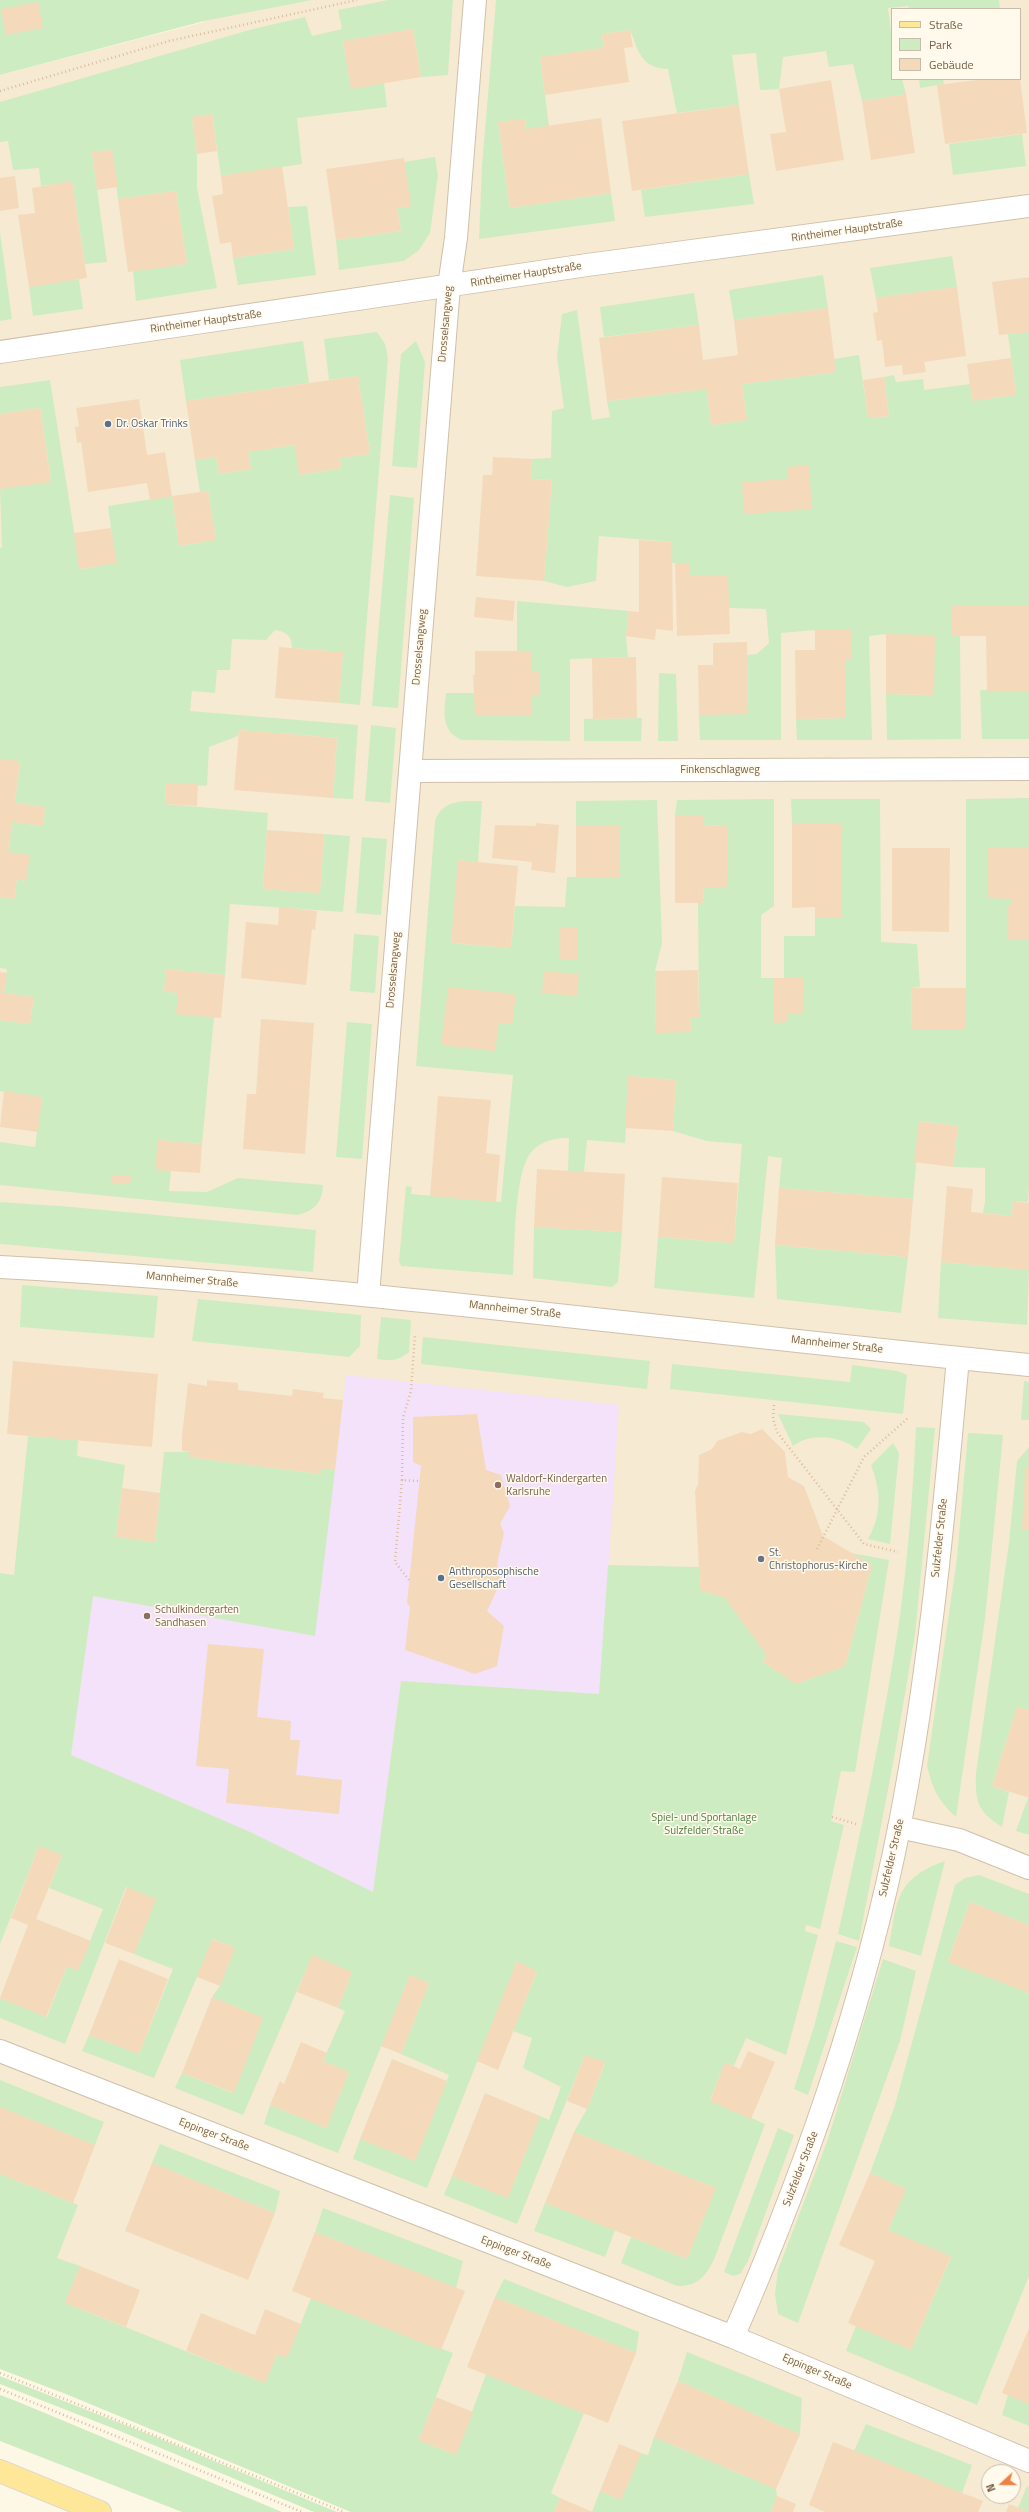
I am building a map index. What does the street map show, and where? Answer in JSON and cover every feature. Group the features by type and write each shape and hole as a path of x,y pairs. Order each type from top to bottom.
{"main road":[{"path":"0,2471 100,2512"}],"street":[{"name":"Drosselsangweg","path":"368,1295 449,286 456,238 475,0"},
{"name":"Rintheimer Hauptstraße","path":"0,352 449,286 1029,206"},
{"name":"Finkenschlagweg","path":"410,772 1029,769"},
{"name":"Mannheimer Straße","path":"0,1267 94,1272 418,1299 1029,1365"},
{"name":"Sulzfelder Straße","path":"733,2337 819,2122 858,1993 899,1827 932,1627 958,1358"},
{"path":"899,1827 959,1840 1029,1868"},
{"name":"Eppinger Straße","path":"0,2051 733,2337 1029,2461"}],"path":[{"path":"0,90 169,41 357,0"},
{"path":"410,1580 395,1562 402,1480 403,1418 411,1391 418,1299"},
{"path":"774,1405 773,1419 777,1432 864,1544 898,1552"},
{"path":"817,1549 864,1457 908,1418"},
{"path":"402,1480 419,1481"},
{"path":"832,1817 856,1824"},
{"path":"0,2373 66,2398 344,2512"},
{"path":"0,2389 302,2512"}],"shaded area":[{"path":"199,0 1029,0 1029,2512 351,2512 66,2394 0,2369 0,75 204,22"},
{"path":"346,1375 619,1405 600,1694 401,1681 373,1892 248,1831 71,1755 93,1596 315,1636"}],"green space":[{"path":"0,0 312,0 204,21 0,75"},
{"path":"388,0 453,0 448,75 421,77 413,29 343,41 351,88 384,83 387,107 297,118 302,164 221,176 212,114 192,117 197,154 197,188 217,288 136,301 133,271 187,264 176,191 118,199 112,150 92,152 107,262 85,264 72,182 41,186 39,168 13,170 8,141 0,142 0,102 253,29 305,17 312,36 342,29 338,10"},
{"path":"496,0 999,0 1000,8 909,8 908,6 888,8 891,32 891,80 902,80 906,94 862,101 853,64 829,67 826,51 783,57 779,89 760,90 756,53 732,55 739,105 677,113 668,69 652,66 646,62 639,52 630,30 602,34 604,48 540,57 549,126 526,129 525,119 498,122 510,208 611,193 615,221 479,239 482,166"},
{"path":"919,80 943,80 944,84 920,88"},
{"path":"1022,134 1026,166 953,175 949,144"},
{"path":"435,157 438,175 430,233 419,250 404,261 339,270 336,240 401,231 397,208 410,206 404,162"},
{"path":"749,174 754,204 645,217 641,190"},
{"path":"307,206 316,275 238,285 233,258 294,249 288,207"},
{"path":"0,232 12,319 0,321"},
{"path":"952,256 957,287 876,298 870,268"},
{"path":"823,275 828,308 734,320 729,290"},
{"path":"79,279 83,309 33,316 29,287"},
{"path":"694,293 699,325 604,337 600,307"},
{"path":"577,310 592,420 610,417 607,401 707,389 711,425 747,420 742,384 836,372 834,359 859,355 868,418 889,416 884,377 894,375 896,382 923,379 924,390 970,384 972,401 1016,395 1008,334 1029,332 1029,605 952,605 952,636 960,636 961,739 887,740 886,694 934,695 886,634 869,636 872,740 797,740 796,719 846,718 846,660 852,660 852,630 815,630 781,633 781,740 700,740 699,715 748,713 747,655 757,654 769,643 766,609 728,608 689,576 689,563 672,563 672,542 599,536 596,581 567,587 544,581 552,480 531,479 532,459 551,458 552,411 564,408 557,357 562,314"},
{"path":"377,332 385,344 388,358 360,705 339,703 343,652 292,648 290,637 285,633 275,630 266,640 232,639 230,670 217,670 215,693 192,691 190,711 358,725 353,799 333,798 337,738 239,730 238,736 209,747 207,786 166,783 165,804 268,813 263,889 320,893 324,834 350,836 343,912 230,904 225,975 166,969 164,991 178,993 214,1017 202,1144 158,1140 156,1169 171,1171 169,1191 207,1192 238,1178 323,1185 323,1191 319,1201 312,1209 303,1214 297,1215 0,1185 0,1142 35,1147 42,1097 0,1091 0,1020 30,1024 34,997 4,993 7,969 0,968 0,897 14,899 17,879 26,881 29,855 8,852 12,822 43,826 45,807 15,803 20,762 0,759 0,548 2,547 0,489 51,481 40,408 0,414 0,387 50,380 80,569 116,563 108,506 172,496 179,546 216,540 208,491 200,492 195,460 216,457 219,474 251,469 248,452 295,445 300,475 341,468 340,458 370,454 358,376 329,380 324,339"},
{"path":"303,341 309,383 186,401 180,360"},
{"path":"416,341 425,362 417,468 392,466 401,354"},
{"path":"390,495 414,498 398,708 372,706"},
{"path":"517,601 629,611 626,636 628,657 570,659 570,741 462,740 450,732 447,727 445,721 446,693 475,693 475,716 531,716 531,696 540,696 540,671 531,671 531,651 517,651"},
{"path":"659,673 676,674 678,741 658,741"},
{"path":"980,690 1029,691 1029,739 982,739"},
{"path":"642,718 641,741 584,741 584,719"},
{"path":"371,725 396,728 390,803 365,801"},
{"path":"1029,798 1029,1190 1028,1202 1013,1201 1012,1216 983,1213 985,1202 985,1168 953,1167 958,1126 920,1121 913,1199 779,1188 782,1158 768,1156 754,1298 654,1288 658,1237 734,1243 742,1144 707,1141 673,1131 676,1080 629,1076 625,1143 587,1140 584,1172 568,1171 569,1138 558,1138 547,1141 532,1150 529,1155 520,1180 516,1213 513,1275 401,1266 399,1261 406,1186 412,1187 411,1194 501,1202 513,1075 416,1066 435,821 438,814 448,805 467,801 482,801 478,862 459,860 451,943 511,948 515,906 565,907 567,877 620,877 576,826 576,801 657,800 662,943 655,971 656,1032 691,1032 690,1017 699,1016 698,903 704,903 703,887 727,887 727,826 703,825 702,816 675,816 677,800 774,799 774,906 761,915 761,978 784,978 784,936 815,936 815,918 841,918 841,823 792,823 791,799 880,799 881,942 917,944 920,987 911,988 912,1029 966,1029 966,799"},
{"path":"362,837 387,839 381,915 356,913"},
{"path":"354,934 379,936 375,993 350,991"},
{"path":"347,1022 372,1024 362,1159 336,1157"},
{"path":"0,1202 72,1207 316,1230 313,1272 0,1244"},
{"path":"534,1227 622,1232 618,1282 612,1287 533,1278"},
{"path":"775,1245 908,1257 901,1313 777,1299"},
{"path":"941,1262 1029,1270 1027,1325 938,1318"},
{"path":"22,1285 158,1296 154,1338 20,1327"},
{"path":"198,1299 361,1315 360,1346 349,1357 192,1341"},
{"path":"381,1317 411,1320 409,1352 398,1359 377,1359"},
{"path":"423,1337 650,1361 647,1389 421,1364"},
{"path":"672,1364 850,1382 852,1365 897,1371 907,1375 903,1414 670,1389"},
{"path":"1024,1381 1029,1382 1029,1420 1021,1420"},
{"path":"778,1414 864,1422 871,1429 857,1449 842,1441 825,1437 808,1439 793,1446"},
{"path":"916,1427 935,1428 915,1635 894,1758 859,1941 838,1934 871,1779 899,1623 910,1525"},
{"path":"968,1433 1003,1435 985,1619 956,1817 940,1800 927,1766 957,1558"},
{"name":"Spiel- und Sportanlage Sulzfelder Straße","path":"28,1436 78,1440 77,1456 125,1465 116,1537 155,1542 164,1452 190,1452 189,1457 321,1474 322,1468 335,1470 315,1636 93,1596 71,1755 248,1831 373,1892 401,1681 599,1694 608,1565 699,1567 700,1590 725,1598 766,1654 763,1662 796,1684 845,1666 872,1565 851,1553 889,1560 855,1772 841,1771 831,1821 844,1825 820,1929 806,1925 805,1931 818,1935 786,2055 746,2038 734,2066 725,2062 710,2100 765,2124 715,2257 709,2269 701,2279 691,2284 677,2286 621,2263 631,2237 687,2259 716,2188 574,2132 587,2109 605,2063 585,2055 517,2224 444,2195 452,2176 508,2198 540,2116 549,2120 561,2087 523,2068 532,2038 513,2031 537,1972 517,1961 427,2188 353,2159 360,2139 415,2161 449,2075 401,2054 429,1983 410,1975 338,2153 264,2124 270,2105 326,2128 349,2072 323,2061 345,2011 338,2008 352,1972 312,1956 243,2115 175,2088 182,2073 233,2093 263,2018 212,1997 220,1986 235,1948 213,1939 154,2078 82,2051 89,2035 139,2054 173,1969 134,1954 156,1899 126,1887 65,2044 0,2018 0,1998 47,2017 67,1966 78,1970 103,1909 49,1888 62,1855 39,1846 0,1944 0,1573 14,1575"},
{"path":"893,1443 899,1453 890,1544 868,1539 873,1530 878,1512 877,1484 871,1465"},
{"path":"1029,1447 1029,1710 1017,1707 992,1786 1009,1792 1002,1827 987,1816 979,1804 976,1791 976,1773 1009,1543 1017,1461"},
{"path":"1029,1798 1029,1835 1016,1831"},
{"path":"945,1861 921,1956 889,1946 894,1916 902,1893 917,1875"},
{"path":"979,1875 1029,1894 1029,1925 970,1902 948,1961 1029,1993 1029,2276 977,2405 846,2351 856,2326 911,2350 951,2257 888,2230 906,2189 870,2173 895,2105 955,1885 965,1878"},
{"path":"836,1941 857,1947 808,2095 794,2089 815,2023"},
{"path":"883,1959 916,1971 900,2041 798,2323 778,2314 775,2294 778,2270 828,2139"},
{"path":"0,2080 104,2122 95,2145 0,2107"},
{"path":"778,2128 794,2135 748,2261 740,2274 733,2276 724,2272"},
{"path":"160,2144 280,2191 275,2213 152,2163"},
{"path":"0,2174 78,2205 57,2258 80,2266 65,2303 265,2383 277,2354 287,2358 311,2298 453,2353 419,2440 456,2455 486,2374 584,2413 551,2493 560,2498 554,2512 351,2512 66,2394 0,2369"},
{"path":"545,2203 615,2230 605,2257 534,2231"},
{"path":"323,2208 463,2261 456,2288 315,2232"},
{"path":"504,2279 639,2332 636,2353 495,2297"},
{"path":"687,2352 802,2398 800,2434 678,2381"},
{"path":"0,2376 161,2439 337,2512 314,2512 120,2431 0,2384"},
{"path":"0,2395 282,2512 182,2512 0,2441"},
{"path":"1008,2395 1029,2404 1029,2426 1002,2415"},
{"path":"866,2424 972,2465 962,2493 854,2451"},
{"path":"654,2437 776,2489 777,2496 771,2512 592,2512 600,2491 621,2500 641,2453 648,2455"},
{"path":"1027,2486 1029,2487 1029,2512 1018,2508 1021,2504"}],"building":[{"path":"38,2 43,28 6,35 1,9"},
{"path":"413,29 421,77 351,89 343,41"},
{"path":"630,30 633,47 624,48 629,82 545,95 540,57 604,48 602,34"},
{"path":"831,80 844,160 776,171 770,134 786,132 779,89"},
{"path":"978,80 1020,80 1027,133 945,144 937,85"},
{"path":"906,94 915,153 871,160 862,101"},
{"path":"739,105 749,174 632,191 622,121"},
{"path":"212,114 217,151 197,154 192,117"},
{"path":"601,118 611,193 510,208 498,122 525,119 526,129"},
{"path":"112,150 118,187 97,190 92,152"},
{"path":"404,158 411,206 397,208 401,231 336,240 326,169"},
{"path":"282,166 294,249 233,258 231,242 220,244 212,196 223,194 221,176"},
{"path":"15,176 19,208 0,211 0,178"},
{"path":"72,181 87,278 29,287 18,215 35,213 32,188"},
{"path":"176,191 187,264 128,272 118,199"},
{"path":"1029,277 1029,332 999,335 992,282"},
{"path":"957,287 966,356 924,362 926,372 903,375 902,365 885,367 882,340 877,341 873,313 878,312 876,298"},
{"path":"828,308 836,372 742,384 747,420 711,425 707,389 607,401 599,338 699,325 703,360 738,355 734,320"},
{"path":"1011,358 1016,395 972,401 967,364"},
{"path":"358,376 370,454 340,458 341,468 299,475 295,445 248,452 251,469 219,474 216,457 195,460 186,401"},
{"path":"884,377 889,416 868,418 863,380"},
{"path":"139,399 147,455 165,452 172,496 150,500 147,483 88,492 81,442 77,443 75,427 79,426 76,408"},
{"path":"40,408 51,482 0,489 0,414"},
{"path":"493,457 532,459 531,479 552,480 544,581 476,576 483,475 492,475"},
{"path":"809,465 812,509 744,514 742,482 787,479 787,467"},
{"path":"208,491 216,540 179,546 172,496"},
{"path":"111,528 117,563 79,569 74,533"},
{"path":"639,540 672,542 673,631 656,629 655,640 626,636 629,611 639,612"},
{"path":"675,563 689,563 689,576 728,575 730,634 677,636"},
{"path":"476,597 515,601 513,621 474,617"},
{"path":"952,605 1029,605 1029,691 987,691 986,636 952,636"},
{"path":"815,630 852,630 852,660 846,660 846,718 796,719 795,650 815,650"},
{"path":"886,634 935,635 934,695 886,694"},
{"path":"747,642 748,714 699,715 698,665 713,665 713,643"},
{"path":"279,647 343,652 339,703 275,698"},
{"path":"475,651 531,651 531,671 540,671 540,696 531,696 532,716 475,716 473,675 475,675"},
{"path":"636,657 637,718 593,719 592,658"},
{"path":"239,730 337,738 333,798 234,790"},
{"path":"0,759 20,761 15,803 45,807 43,826 12,822 8,852 30,855 26,881 17,879 14,899 0,897"},
{"path":"166,783 198,784 197,806 165,804"},
{"path":"703,815 703,825 727,826 727,888 703,887 704,903 675,903 675,816"},
{"path":"536,823 559,825 555,873 531,870 532,862 492,858 495,825 536,826"},
{"path":"792,823 841,823 841,918 815,918 815,907 792,908"},
{"path":"576,826 620,826 620,877 576,877"},
{"path":"267,830 324,834 320,893 263,889"},
{"path":"988,847 1029,848 1029,939 1007,939 1007,906 1011,906 1011,899 987,898"},
{"path":"892,848 950,848 949,932 892,931"},
{"path":"458,860 518,866 511,948 451,943"},
{"path":"279,907 317,911 315,930 312,929 306,985 241,978 246,922 278,925"},
{"path":"560,928 577,928 578,960 560,960"},
{"path":"166,969 225,975 221,1018 176,1014 178,993 164,991"},
{"path":"698,970 699,1017 690,1017 691,1032 656,1033 655,971"},
{"path":"544,971 579,974 577,996 542,993"},
{"path":"0,972 7,973 4,993 34,997 30,1024 0,1020"},
{"path":"774,978 804,978 803,1014 788,1014 788,1022 774,1023"},
{"path":"448,987 516,994 512,1024 499,1023 495,1051 441,1045"},
{"path":"911,988 966,988 966,1029 912,1029"},
{"path":"261,1019 314,1023 305,1154 243,1149 247,1094 256,1094"},
{"path":"628,1076 676,1080 673,1131 625,1128"},
{"path":"4,1091 42,1097 38,1132 0,1127"},
{"path":"438,1096 491,1100 486,1153 500,1155 496,1202 430,1196"},
{"path":"919,1121 958,1126 953,1167 914,1162"},
{"path":"158,1140 202,1144 200,1173 155,1170"},
{"path":"537,1169 625,1174 622,1232 534,1227"},
{"path":"112,1175 131,1176 130,1184 112,1183"},
{"path":"662,1177 738,1183 734,1243 658,1237"},
{"path":"947,1186 973,1189 971,1212 1012,1216 1013,1201 1029,1203 1029,1270 941,1262"},
{"path":"779,1188 913,1199 908,1257 775,1245"},
{"path":"13,1361 158,1374 152,1447 7,1434"},
{"path":"207,1380 238,1383 238,1390 292,1396 293,1389 324,1393 323,1398 343,1400 335,1470 322,1468 321,1474 189,1457 190,1452 182,1451 182,1436 188,1383 207,1386"},
{"path":"477,1414 486,1470 501,1475 510,1506 500,1524 504,1533 497,1564 501,1581 487,1611 504,1626 497,1666 475,1674 405,1650 410,1607 407,1603 421,1466 413,1462 413,1417"},
{"name":"St. Christophorus-Kirche","path":"762,1429 785,1452 788,1477 804,1486 823,1536 872,1565 845,1666 796,1684 763,1662 766,1654 725,1598 700,1590 695,1491 698,1484 699,1455 712,1449 717,1441 742,1432 751,1434"},
{"path":"1025,1467 1029,1467 1029,1529 1022,1529"},
{"path":"122,1488 160,1493 155,1542 116,1537"},
{"path":"208,1644 264,1649 257,1717 291,1721 290,1740 300,1740 296,1775 342,1780 339,1814 226,1803 229,1769 196,1766"},
{"path":"1017,1707 1029,1710 1029,1798 992,1786"},
{"path":"39,1846 62,1855 36,1919 91,1941 78,1971 67,1966 46,2017 0,1998 28,1925 11,1918"},
{"path":"127,1887 156,1899 134,1954 105,1943"},
{"path":"970,1902 1029,1925 1029,1993 948,1962"},
{"path":"212,1939 235,1948 220,1986 197,1977"},
{"path":"312,1955 352,1972 338,2008 297,1992"},
{"path":"119,1959 168,1979 139,2054 89,2035"},
{"path":"517,1961 537,1971 498,2070 477,2061"},
{"path":"410,1975 429,1983 401,2054 381,2046"},
{"path":"212,1997 263,2018 234,2093 182,2073"},
{"path":"301,2042 327,2053 323,2061 349,2072 326,2128 270,2105 280,2081 284,2084"},
{"path":"748,2051 775,2062 751,2119 710,2101 725,2062 740,2069"},
{"path":"585,2055 605,2062 587,2109 567,2101"},
{"path":"392,2059 447,2081 415,2161 360,2139"},
{"path":"485,2093 540,2116 508,2198 452,2176"},
{"path":"0,2107 95,2145 73,2203 0,2174"},
{"path":"574,2132 716,2188 687,2259 545,2203"},
{"path":"152,2163 275,2213 248,2280 125,2231"},
{"path":"870,2173 906,2189 888,2230 951,2256 911,2350 848,2323 875,2261 839,2245"},
{"path":"315,2232 465,2291 441,2350 292,2291"},
{"path":"80,2266 140,2290 126,2327 65,2303"},
{"path":"495,2297 636,2353 608,2423 467,2367"},
{"path":"265,2309 301,2324 287,2358 277,2354 265,2383 186,2351 201,2313 255,2335"},
{"path":"1029,2328 1029,2404 1002,2393"},
{"path":"678,2381 800,2434 776,2489 654,2437"},
{"path":"436,2397 473,2412 456,2455 419,2440"},
{"path":"833,2442 981,2500 982,2504 978,2512 825,2512 809,2505"},
{"path":"619,2444 641,2453 621,2500 600,2491"},
{"path":"777,2496 796,2504 793,2512 771,2512"},
{"path":"560,2498 593,2512 554,2512"},
{"path":"1009,2504 1029,2512 1006,2512"}],"place":[{"name":"Dr. Oskar Trinks","path":"108,424"},
{"name":"Waldorf-Kindergarten Karlsruhe","path":"498,1485"},
{"name":"St. Christophorus-Kirche","path":"761,1559"},
{"name":"Anthroposophische Gesellschaft","path":"441,1578"},
{"name":"Schulkindergarten Sandhasen","path":"147,1616"}]}
